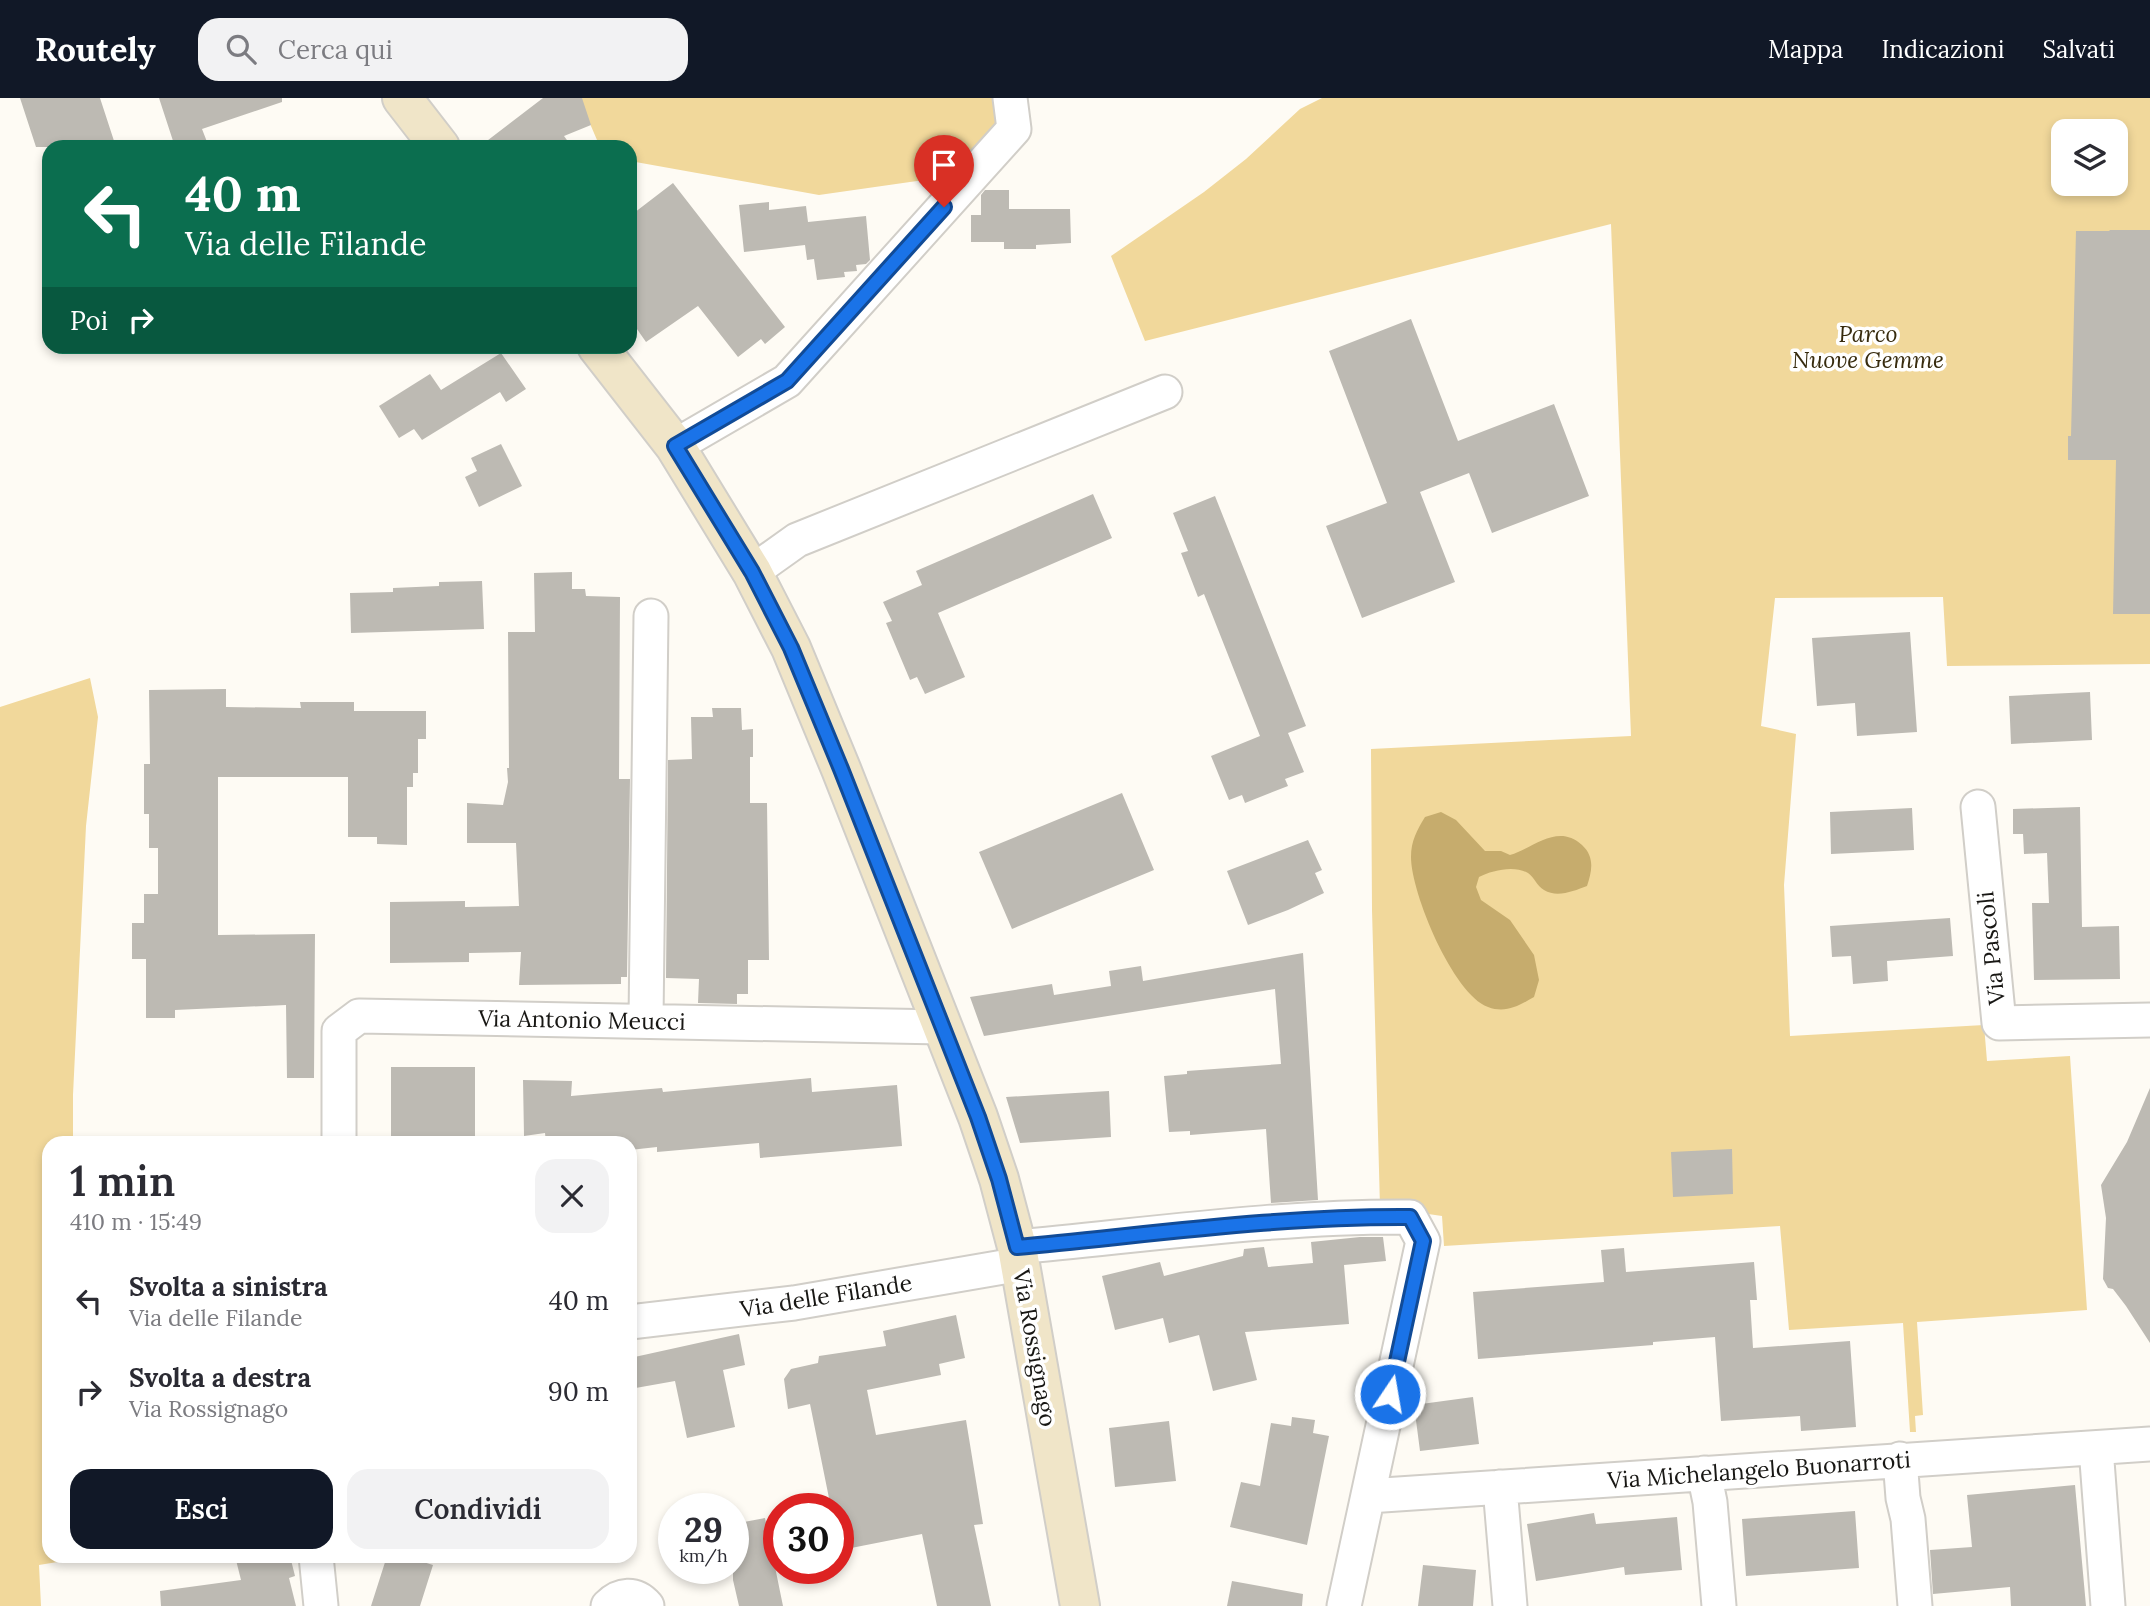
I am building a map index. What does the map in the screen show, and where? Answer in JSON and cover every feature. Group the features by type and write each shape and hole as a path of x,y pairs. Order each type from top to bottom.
{"street":[{"path":"402,98 435,140"},
{"path":"675,446 787,381 1014,130 1010,98"},
{"name":"Via Rossignago","path":"603,354 675,446 752,572 791,648 989,1148 1019,1256 1080,1606"},
{"path":"752,572 796,540 1165,392"},
{"path":"646,1020 651,616"},
{"name":"Via Pascoli","path":"1978,807 1999,1023 2150,1020"},
{"name":"Via Antonio Meucci","path":"339,1136 339,1031 359,1016 942,1027"},
{"name":"Via delle Filande","path":"637,1321 794,1303 1019,1256 1238,1226 1365,1216 1410,1217 1423,1241 1368,1496"},
{"name":"Via Michelangelo Buonarroti","path":"1368,1496 2150,1444"},
{"path":"2095,1448 2108,1606"},
{"path":"1900,1459 1915,1606"},
{"path":"1704,1473 1710,1502 1720,1606"},
{"path":"1500,1487 1510,1606"},
{"path":"1344,1606 1368,1496"},
{"path":"317,1563 321,1606"},
{"path":"608,1606 615,1599 625,1596 635,1597 648,1606"}],"green space":[{"path":"579,98 1000,98 1006,126 952,176 819,195 637,162 637,140 597,140"},
{"name":"Parco Nuove Gemme","path":"1322,98 2150,98 2150,664 1947,666 1943,597 1775,598 1761,726 1796,734 1784,885 1790,1036 1984,1025 1987,1061 2070,1056 2087,1310 1917,1322 1923,1415 1915,1416 1916,1432 1910,1432 1903,1323 1789,1330 1780,1226 1444,1246 1442,1216 1380,1207 1372,910 1371,749 1631,736 1611,224 1145,341 1111,256 1204,192 1246,159 1300,109"},
{"path":"90,678 98,717 86,826 73,1136 42,1136 42,1563 51,1563 39,1565 41,1606 0,1606 0,707"}],"shaded area":[{"path":"1441,812 1456,820 1485,851 1501,851 1510,855 1546,839 1564,836 1582,845 1591,859 1587,886 1566,893 1544,890 1528,873 1517,869 1490,872 1479,877 1476,887 1481,900 1510,920 1534,955 1539,980 1534,997 1518,1006 1495,1009 1475,998 1448,963 1426,917 1413,873 1411,851 1425,817"}],"building":[{"path":"20,98 100,98 114,140 42,140 42,147 36,147"},
{"path":"159,98 282,98 282,102 202,129 206,140 173,140"},
{"path":"543,98 582,98 591,125 564,136 567,140 488,140"},
{"path":"673,183 785,327 765,344 761,339 738,357 698,306 646,342 637,329 637,211"},
{"path":"985,190 1009,190 1009,209 1070,209 1071,243 1036,245 1036,249 1004,249 1004,242 971,242 971,215 981,215 981,195"},
{"path":"769,202 769,210 806,206 808,222 866,216 870,260 866,264 856,265 857,271 844,272 845,277 817,280 814,259 807,260 805,245 744,252 739,205"},
{"path":"2150,230 2150,614 2113,614 2116,460 2068,460 2068,436 2071,436 2076,231"},
{"path":"1411,319 1458,441 1554,404 1589,496 1492,533 1469,473 1420,492 1455,582 1362,618 1326,526 1387,503 1329,351"},
{"path":"499,354 526,389 506,402 500,392 422,440 414,429 399,438 379,406 430,374 441,390"},
{"path":"501,444 522,486 479,507 465,477 477,471 471,458"},
{"path":"1093,494 1112,538 938,613 965,677 925,694 917,677 910,680 886,623 892,621 883,602 922,585 916,571"},
{"path":"1215,496 1306,726 1288,733 1304,772 1285,779 1288,786 1245,803 1242,795 1229,800 1211,756 1260,736 1204,594 1198,597 1181,553 1188,551 1173,513"},
{"path":"572,572 572,589 585,589 586,596 620,597 619,779 630,779 627,977 621,977 621,984 519,985 521,952 469,953 469,962 390,963 390,902 465,901 465,907 519,906 516,843 467,843 467,803 503,805 509,768 508,632 535,632 534,573"},
{"path":"482,581 484,629 351,633 350,593 393,592 393,588 439,586 439,582"},
{"path":"1910,632 1917,732 1857,736 1855,703 1817,706 1812,638"},
{"path":"226,689 226,707 301,708 300,702 354,702 354,711 426,711 426,739 418,739 418,773 413,773 413,787 407,787 407,845 377,844 377,837 348,837 348,777 218,777 218,935 315,934 314,1078 287,1078 286,1005 175,1010 175,1018 146,1018 146,959 132,959 132,923 144,923 144,894 158,894 158,848 149,848 149,814 144,814 144,764 150,764 149,690"},
{"path":"2090,692 2092,740 2011,744 2009,696"},
{"path":"712,708 741,708 742,730 753,729 750,803 767,803 769,960 748,960 748,994 737,994 737,1004 698,1003 699,979 666,978 668,760 692,759 691,717 713,717"},
{"path":"1122,793 1154,870 1012,929 979,852"},
{"path":"2080,807 2082,927 2119,926 2120,979 2034,980 2032,903 2049,903 2047,853 2024,854 2023,834 2013,834 2013,809"},
{"path":"1912,808 1914,850 1831,854 1830,812"},
{"path":"1308,840 1322,870 1315,873 1324,893 1248,925 1227,871"},
{"path":"1950,918 1953,956 1887,961 1888,981 1853,984 1851,956 1832,957 1830,926"},
{"path":"1303,953 1318,1200 1271,1203 1266,1129 1190,1135 1190,1131 1169,1132 1164,1076 1187,1074 1187,1071 1281,1064 1275,989 984,1036 970,997 1052,984 1054,995 1111,986 1109,971 1141,966 1143,981"},
{"path":"391,1067 475,1067 475,1136 391,1136"},
{"path":"811,1078 812,1092 897,1085 902,1146 760,1158 759,1143 657,1152 657,1147 637,1149 637,1136 545,1136 545,1133 524,1136 523,1080 572,1081 571,1096 662,1088 663,1092"},
{"path":"2150,1088 2150,1343 2126,1306 2103,1279 2106,1218 2101,1185 2127,1142"},
{"path":"1109,1091 1111,1137 1020,1143 1006,1097"},
{"path":"1732,1149 1733,1194 1673,1197 1671,1152"},
{"path":"1383,1237 1386,1261 1344,1265 1349,1324 1245,1332 1257,1380 1213,1391 1199,1335 1169,1343 1163,1318 1115,1330 1102,1276 1160,1262 1164,1276 1243,1256 1244,1249 1264,1247 1268,1267 1313,1263 1311,1242"},
{"path":"1624,1248 1626,1272 1754,1262 1757,1300 1750,1300 1753,1348 1850,1341 1856,1427 1801,1431 1800,1416 1721,1421 1715,1337 1653,1342 1653,1345 1478,1359 1473,1292 1604,1282 1601,1250"},
{"path":"956,1315 965,1358 939,1364 941,1375 867,1390 876,1435 966,1420 983,1524 974,1525 991,1606 937,1606 922,1534 854,1547 854,1493 828,1493 810,1404 788,1409 784,1379 791,1369 818,1363 819,1356 886,1346 883,1331"},
{"path":"739,1334 745,1365 723,1370 735,1427 687,1438 675,1381 637,1388 637,1356"},
{"path":"1473,1397 1479,1444 1420,1451 1414,1405"},
{"path":"1292,1417 1315,1420 1313,1433 1329,1436 1307,1545 1230,1527 1241,1482 1260,1486 1271,1423 1291,1426"},
{"path":"1169,1421 1176,1481 1115,1487 1109,1428"},
{"path":"2075,1485 2086,1606 2011,1606 2010,1587 1933,1594 1930,1550 1972,1547 1967,1495"},
{"path":"1855,1511 1859,1568 1746,1576 1742,1519"},
{"path":"1594,1513 1596,1524 1677,1517 1682,1570 1625,1575 1624,1567 1536,1581 1527,1524"},
{"path":"763,1518 763,1584 778,1584 783,1606 739,1606 734,1584 749,1584 749,1521"},
{"path":"237,1563 292,1563 295,1576 289,1578 296,1606 161,1606 160,1591 241,1580"},
{"path":"385,1563 433,1565 420,1606 371,1606"},
{"path":"1423,1565 1476,1570 1473,1606 1418,1606"},
{"path":"1232,1581 1303,1594 1302,1606 1227,1606"}],"route":[{"path":"944,207 787,381 675,446 752,572 791,648 978,1117 999,1179 1017,1247 1365,1216 1410,1217 1423,1241 1390,1394"}]}
